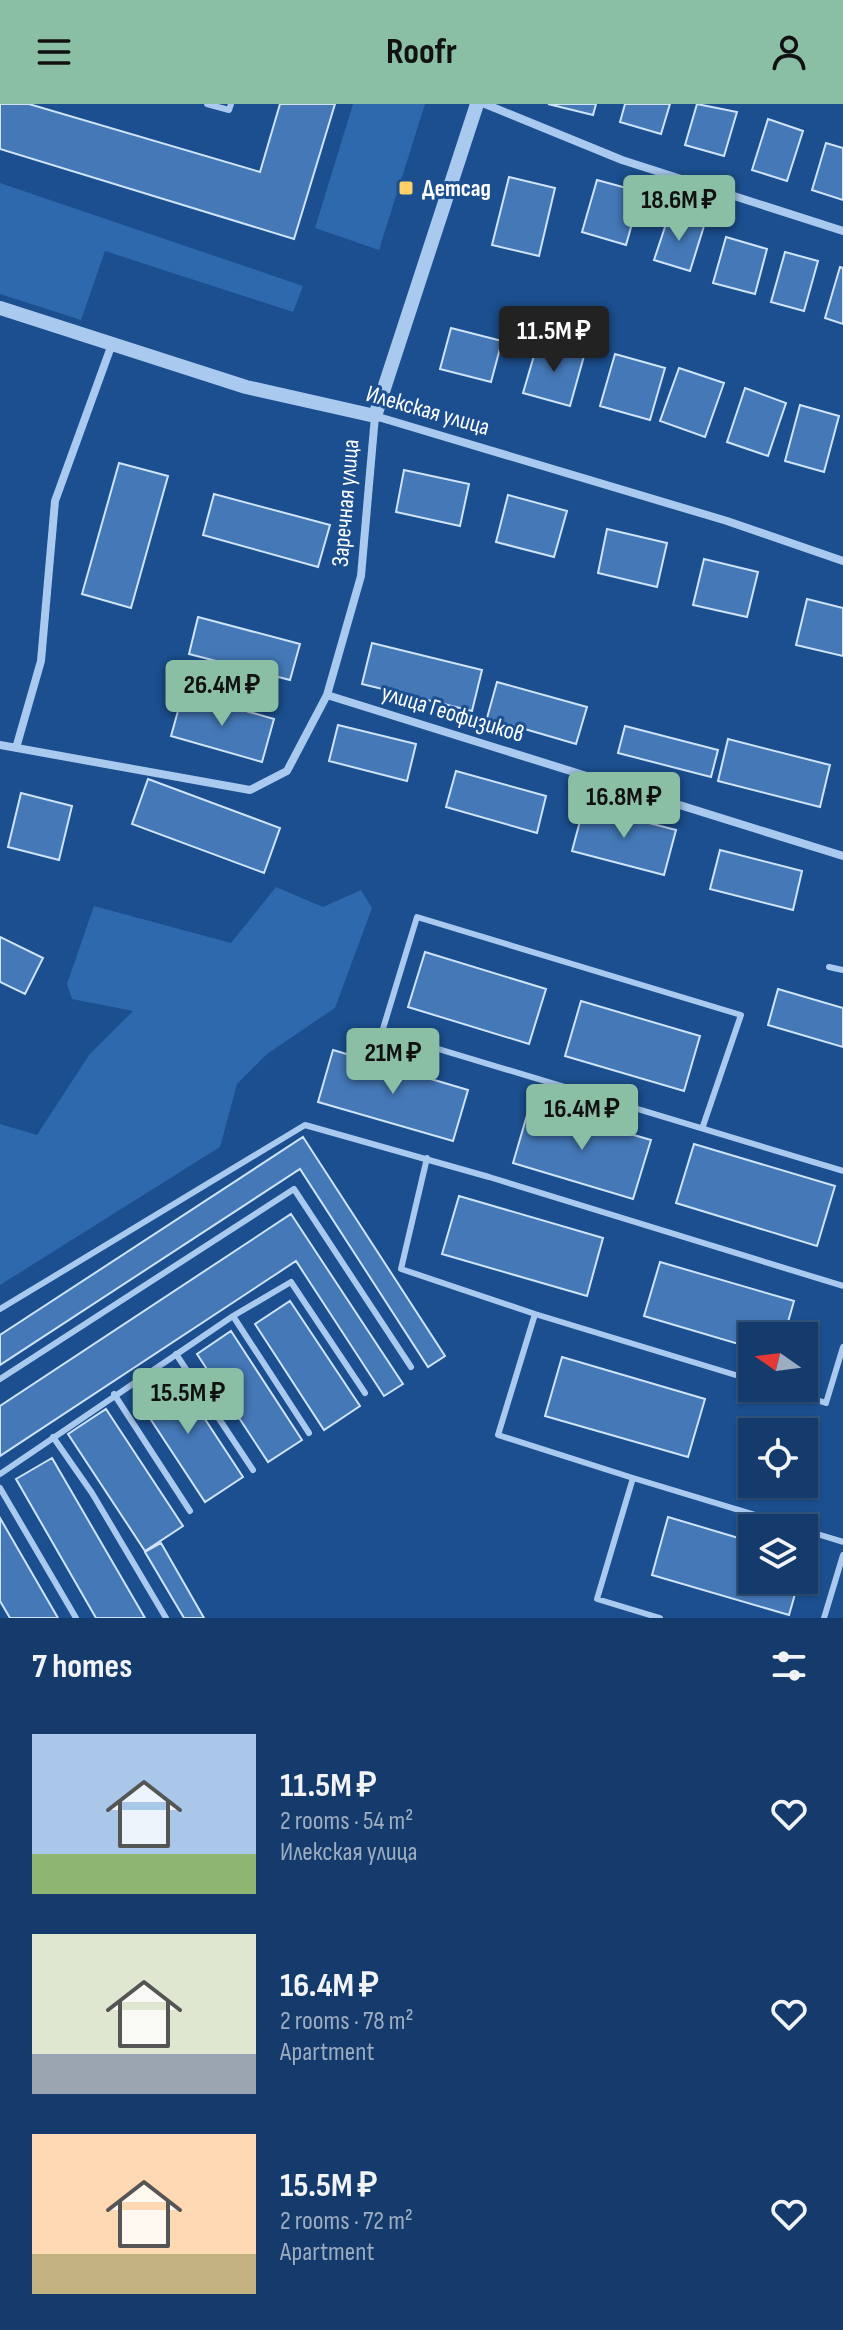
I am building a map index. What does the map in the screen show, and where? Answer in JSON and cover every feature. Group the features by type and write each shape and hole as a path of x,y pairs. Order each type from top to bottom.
{"street":[{"name":"Заречная улица","path":"16,748 250,790 287,771 327,695 361,576 375,416 477,104"},
{"path":"485,104 622,160 843,231"},
{"name":"Илекская улица","path":"0,308 246,387 375,416 727,521 843,561"},
{"path":"0,745 16,748 41,661 55,501 112,344"},
{"name":"улица Геофизиков","path":"327,695 843,856"}],"lane":[{"path":"207,104 229,110 231,104"},
{"path":"703,1126 741,1015 417,917 382,1032 703,1126 843,1171"},
{"path":"829,967 843,970"},
{"path":"0,1309 305,1125 427,1158 843,1286"},
{"path":"427,1158 401,1269 535,1314 738,1376"},
{"path":"0,1379 294,1189 411,1367"},
{"path":"0,1474 114,1394 291,1282 365,1393"},
{"path":"535,1314 498,1435 752,1514"},
{"path":"233,1316 309,1433"},
{"path":"818,1400 826,1403 843,1347"},
{"path":"176,1354 253,1470"},
{"path":"114,1394 190,1511"},
{"path":"53,1437 92,1493 166,1618"},
{"path":"633,1478 597,1599 660,1618"},
{"path":"0,1488 76,1618"},
{"path":"818,1534 843,1542"},
{"path":"824,1618 843,1555"}],"shaded area":[{"path":"353,104 425,104 379,250 315,228"},
{"path":"0,183 303,286 293,312 105,251 81,320 0,294"},
{"path":"276,887 323,907 361,890 372,908 335,1008 267,1054 237,1084 220,1147 0,1285 0,1124 37,1135 89,1055 133,1011 72,999 67,984 94,906 231,943"}],"building":[{"path":"0,104 29,104 260,172 280,104 335,104 294,239 0,149"},
{"path":"548,104 596,104 593,115"},
{"path":"625,104 670,104 661,134 620,122"},
{"path":"697,104 737,112 724,156 685,145"},
{"path":"768,119 803,131 787,181 752,170"},
{"path":"826,143 843,148 843,200 812,190"},
{"path":"509,177 555,188 539,256 492,245"},
{"path":"597,180 641,192 626,245 582,232"},
{"path":"669,215 704,226 690,271 654,260"},
{"path":"726,237 767,249 755,294 713,283"},
{"path":"785,252 818,261 804,311 771,302"},
{"path":"840,267 843,268 843,324 825,318"},
{"path":"451,328 502,341 491,382 440,369"},
{"path":"538,342 584,356 570,406 523,393"},
{"path":"615,354 665,368 650,420 600,406"},
{"path":"679,368 724,383 705,437 660,421"},
{"path":"745,388 786,403 768,456 727,442"},
{"path":"800,405 839,416 824,472 785,461"},
{"path":"119,463 168,476 131,608 82,594"},
{"path":"404,470 469,484 460,526 396,512"},
{"path":"214,494 330,525 318,567 203,535"},
{"path":"508,495 567,511 554,557 496,542"},
{"path":"607,529 667,543 657,587 598,573"},
{"path":"704,559 758,572 747,617 693,605"},
{"path":"807,599 843,608 843,656 796,645"},
{"path":"198,617 300,644 290,680 189,654"},
{"path":"372,643 482,670 472,711 362,684"},
{"path":"497,682 587,707 576,744 487,718"},
{"path":"183,693 274,719 262,762 171,736"},
{"path":"338,725 416,744 407,781 329,761"},
{"path":"625,726 718,750 711,777 618,753"},
{"path":"728,739 830,765 820,807 718,781"},
{"path":"456,771 546,796 537,833 446,807"},
{"path":"148,779 280,828 264,873 132,824"},
{"path":"21,793 72,806 59,860 8,847"},
{"path":"584,806 676,830 664,875 572,851"},
{"path":"720,850 802,871 793,910 710,889"},
{"path":"0,937 43,958 25,994 0,982"},
{"path":"425,952 546,989 529,1044 408,1007"},
{"path":"778,989 843,1008 843,1047 768,1025"},
{"path":"581,1001 700,1036 684,1091 565,1056"},
{"path":"333,1050 468,1090 453,1141 318,1102"},
{"path":"530,1105 651,1140 633,1199 513,1163"},
{"path":"303,1137 445,1356 428,1367 300,1169 0,1365 0,1335"},
{"path":"694,1144 835,1186 817,1246 676,1203"},
{"path":"459,1196 603,1238 587,1296 442,1254"},
{"path":"291,1214 403,1384 384,1396 296,1261 0,1456 0,1406"},
{"path":"660,1262 794,1301 788,1322 738,1322 738,1344 644,1316"},
{"path":"290,1301 360,1406 324,1430 255,1324"},
{"path":"231,1331 302,1440 268,1462 197,1354"},
{"path":"562,1357 705,1399 688,1457 545,1416"},
{"path":"172,1369 243,1477 205,1502 134,1394"},
{"path":"106,1409 183,1526 145,1551 68,1434"},
{"path":"52,1458 145,1618 96,1618 16,1479"},
{"path":"668,1517 738,1538 738,1594 795,1594 789,1615 652,1575"},
{"path":"0,1518 58,1618 10,1618 0,1601"},
{"path":"161,1543 204,1618 184,1618 145,1552"}],"place":[{"name":"Детсад","path":"406,188"}]}
